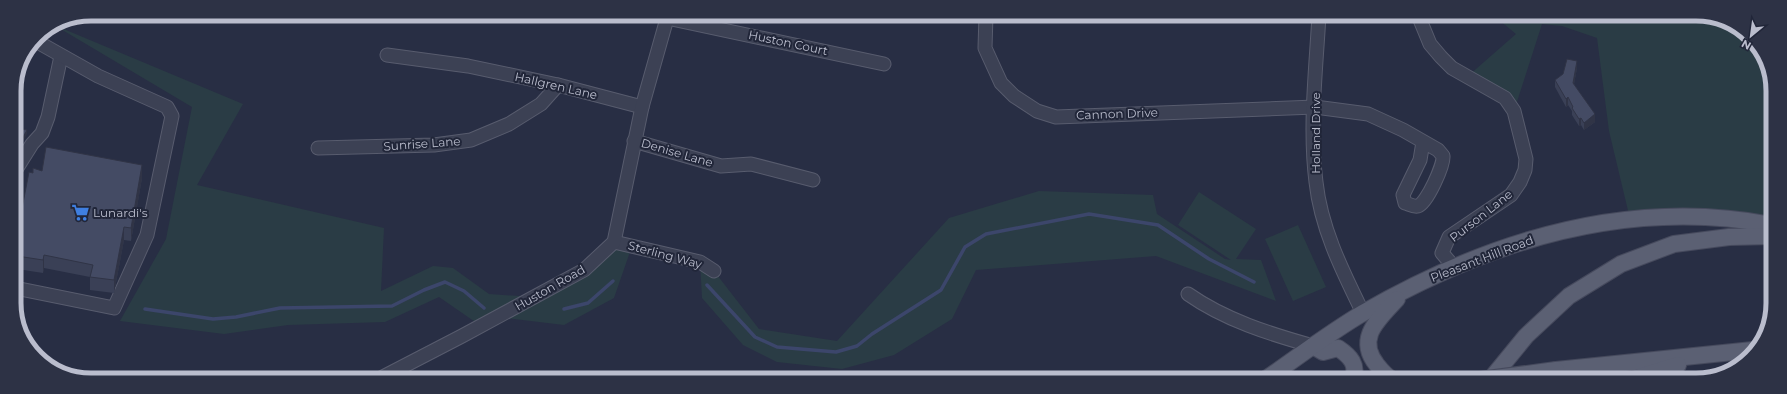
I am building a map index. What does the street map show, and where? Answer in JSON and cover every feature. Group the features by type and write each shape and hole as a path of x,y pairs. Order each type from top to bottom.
{"main road":[{"name":"Pleasant Hill Road","path":"1276,373 1363,313 1405,290 1454,267 1518,242 1600,222 1668,216 1717,216 1766,224"},
{"path":"1496,373 1526,336 1569,296 1621,264 1674,244 1729,237 1766,236"},
{"path":"1386,373 1369,354 1368,341 1373,326 1405,290"},
{"path":"1313,346 1323,352 1338,348 1351,357 1354,364 1355,373"},
{"path":"1533,373 1708,356 1747,351"},
{"path":"1653,373 1708,356"}],"street":[{"path":"614,242 642,107 667,21"},
{"name":"Huston Court","path":"690,21 884,64"},
{"name":"Cannon Drive","path":"986,21 984,48 1001,83 1014,96 1037,111 1056,117 1315,107 1368,114 1403,130 1438,150 1443,156 1442,166 1426,198 1418,206 1414,206 1406,202 1403,195 1420,160 1423,142"},
{"name":"Holland Drive","path":"1319,21 1314,153 1317,189 1327,232 1340,267 1363,313"},
{"name":"Purson Lane","path":"1420,21 1430,44 1444,61 1452,68 1505,98 1514,112 1526,159 1525,170 1520,182 1511,195 1449,237 1442,253 1454,267"},
{"path":"21,289 114,308 147,235 172,116 167,107 98,76 40,44"},
{"name":"Hallgren Lane","path":"387,55 468,66 558,85 642,107"},
{"path":"21,161 32,144 42,133 48,117 61,56"},
{"name":"Sunrise Lane","path":"318,148 434,145 471,140 509,124 541,104 558,85"},
{"name":"Denise Lane","path":"634,141 721,166 751,164 813,180"},
{"name":"Sterling Way","path":"614,242 700,262 714,272"},
{"name":"Huston Road","path":"391,373 584,270 614,242"},
{"path":"1188,294 1206,307 1235,319 1313,346"}],"shaded area":[{"path":"1500,21 1696,21 1709,22 1723,26 1731,30 1731,56 1757,56 1765,78 1766,225 1630,219 1609,131 1597,38 1562,26 1542,24 1514,111 1468,76 1516,34"},
{"path":"59,28 243,104 197,185 384,228 381,291 433,266 453,268 489,294 534,297 614,242 632,246 614,298 564,325 498,317 481,326 439,297 385,322 288,325 224,334 120,321 166,239 192,107"},
{"path":"1039,191 1153,195 1157,214 1225,259 1231,260 1178,225 1199,192 1256,229 1236,259 1261,260 1276,301 1156,256 976,270 952,319 894,355 842,369 777,362 743,345 702,298 700,262 714,271 759,329 837,341 949,218"},
{"path":"1298,225 1326,287 1293,301 1265,239"}],"building":[{"path":"1567,59 1577,61 1573,83 1595,114 1584,123 1581,118 1579,119 1572,108 1573,107 1568,97 1566,99 1555,80 1563,74"},
{"path":"21,129 27,130 21,141"},
{"name":"Lunardi's","path":"46,147 142,165 131,228 124,227 114,280 90,277 93,265 44,255 43,260 21,257 21,214 29,172 33,173 33,168 42,171"}],"waterway":[{"path":"707,285 755,337 777,347 836,352 857,346 872,334 941,290 965,247 986,234 1089,214 1158,225 1209,259 1254,282"},
{"path":"564,309 588,303 613,281"},
{"path":"145,309 213,319 236,317 280,308 392,306 424,290 445,282 464,291 484,308"}],"place":[{"name":"Lunardi's","path":"80,213"}]}
